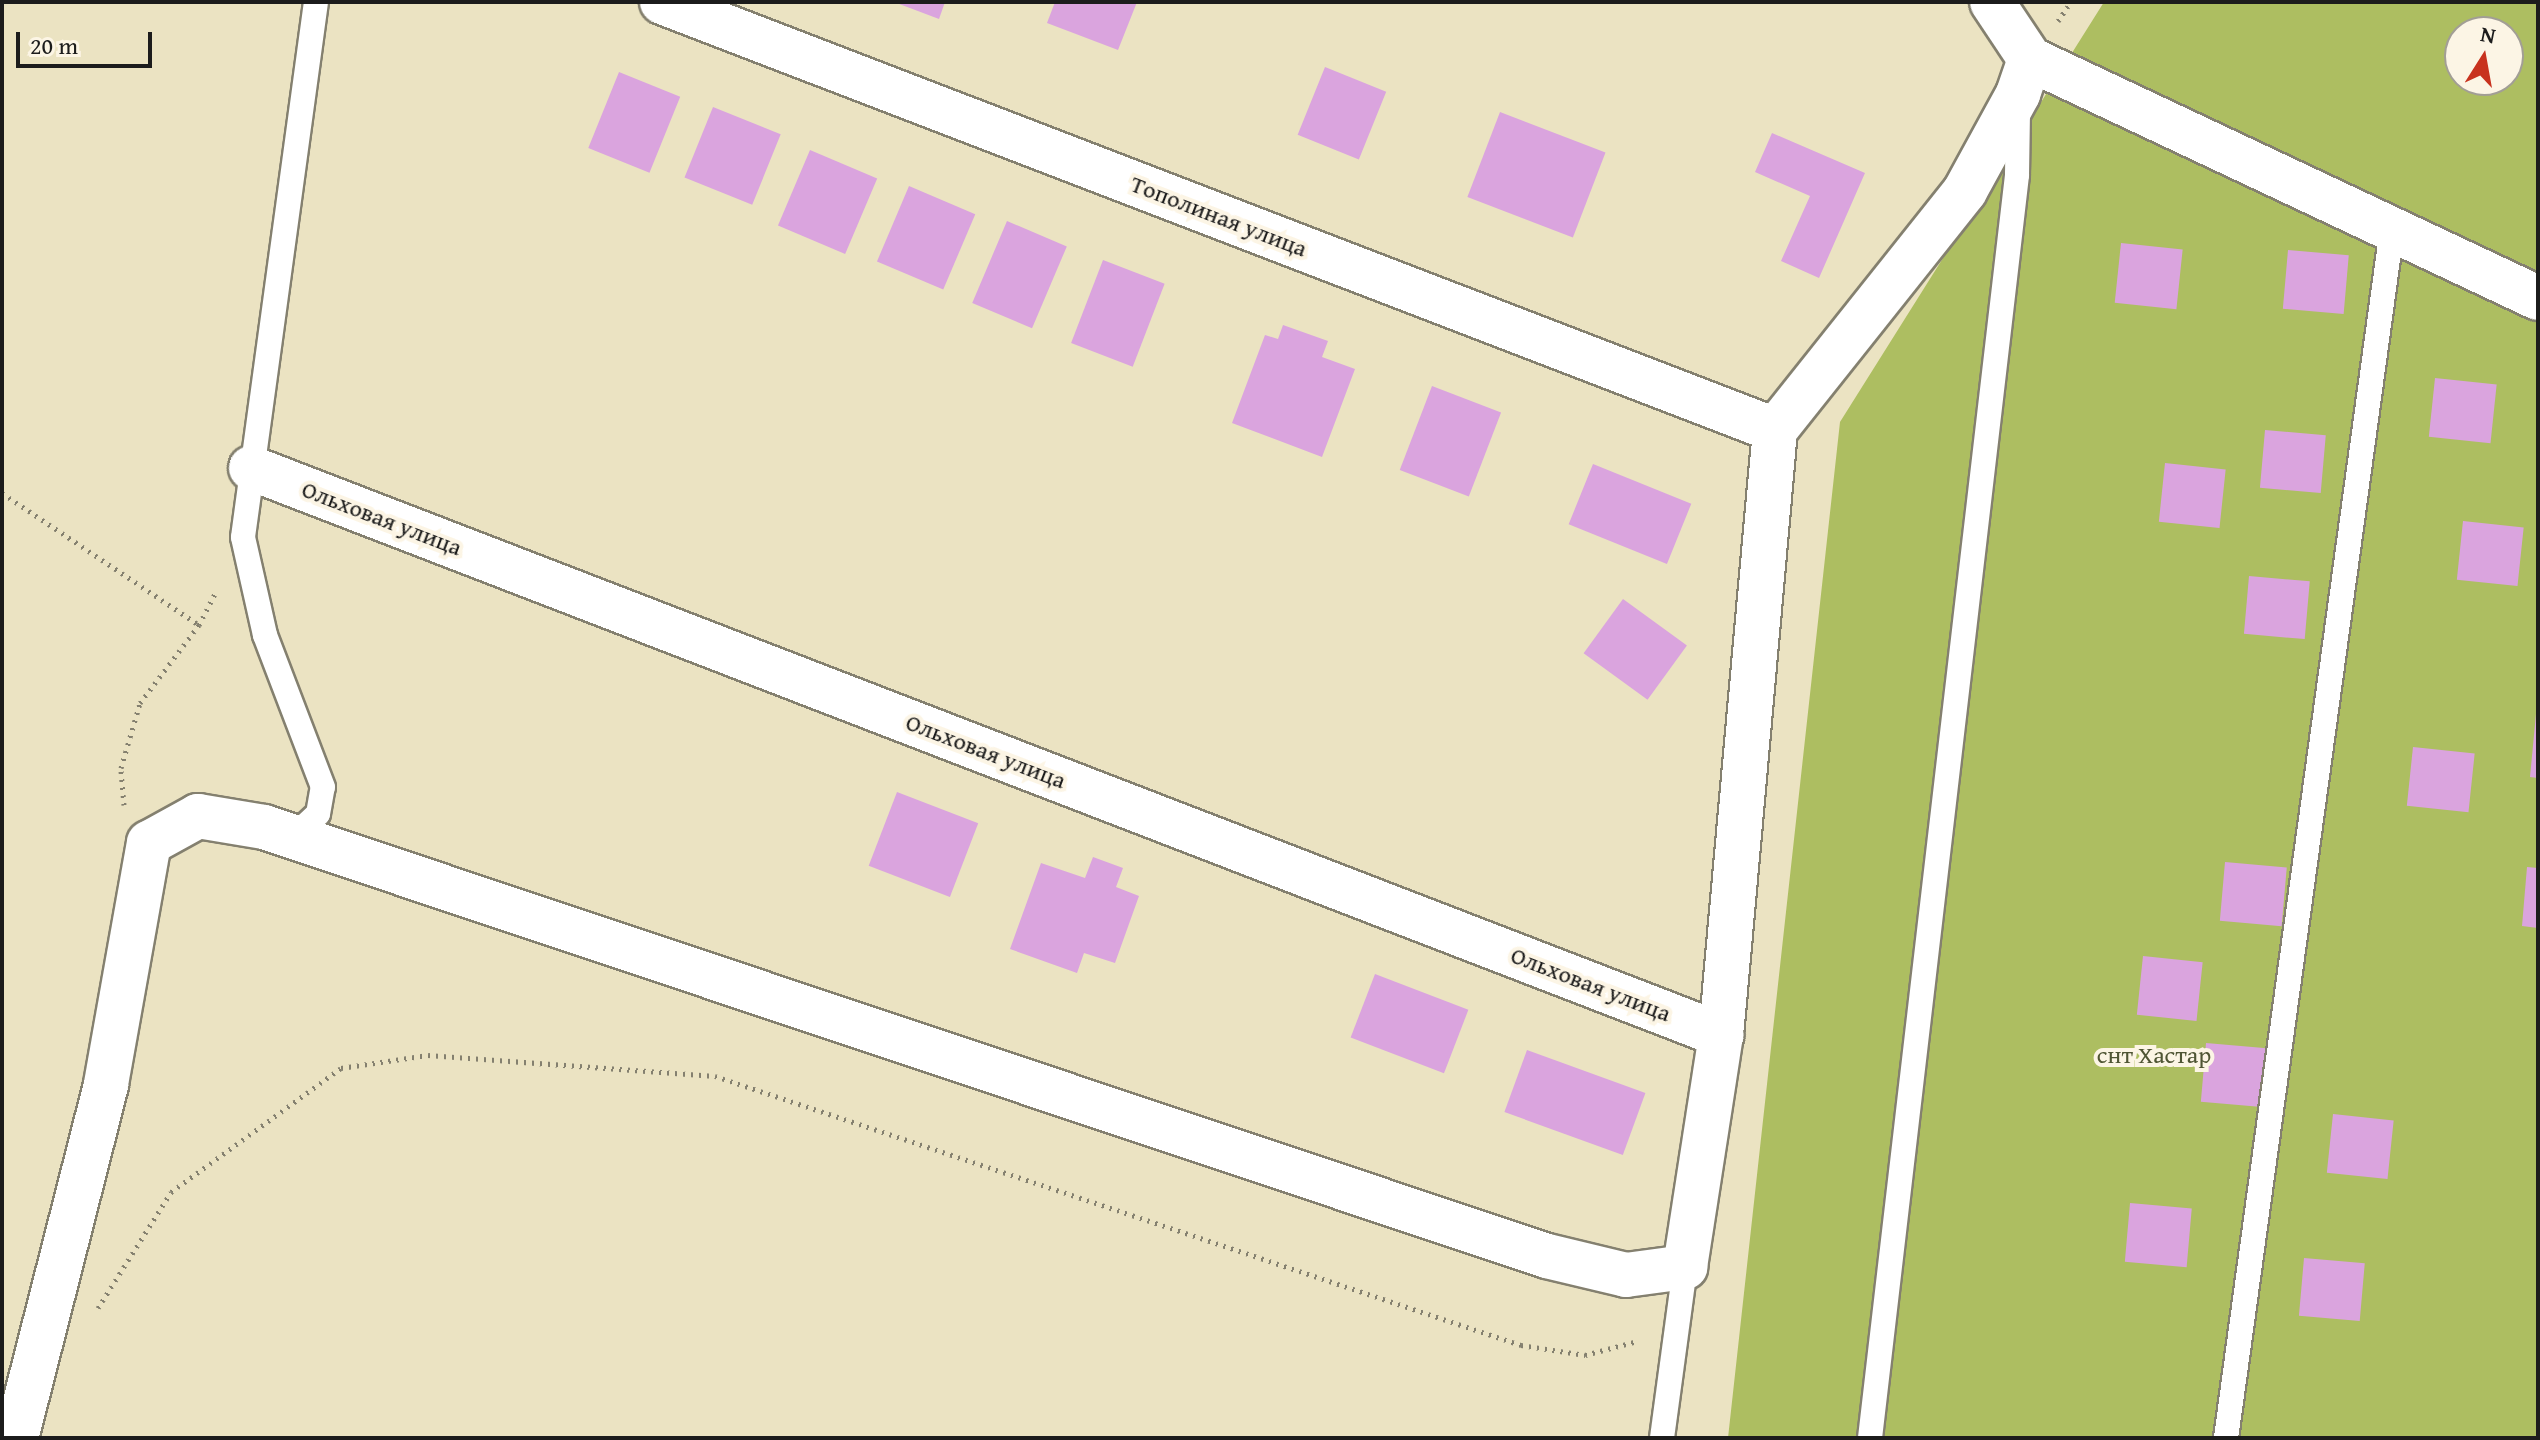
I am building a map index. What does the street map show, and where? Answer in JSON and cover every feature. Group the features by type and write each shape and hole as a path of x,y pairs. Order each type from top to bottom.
{"street":[{"name":"Тополиная улица","path":"662,2 1775,430"},
{"path":"1992,2 2024,77 2392,230 2538,298"},
{"path":"16,1438 106,1084 149,843 198,816 293,837 1547,1256 1626,1275 1685,1267 1721,1035 1775,430 1965,191 2024,77"},
{"name":"Ольховая улица","path":"251,468 1721,1035"}],"lane":[{"path":"293,837 318,814 323,787 265,635 243,537 316,2"},
{"path":"1870,1438 2017,175 2024,77"},
{"path":"2226,1438 2392,230"},
{"path":"1662,1438 1685,1267"}],"path":[{"path":"2,493 199,625"},
{"path":"149,843 124,806 121,768 140,703 199,625 243,537"},
{"path":"94,1313 171,1192 341,1068 428,1055 715,1076 1521,1345 1585,1355 1631,1346 1679,1312"}],"green space":[{"name":"снт Хастар","path":"2104,2 2538,2 2538,1438 1728,1438 1840,422"}],"building":[{"path":"894,2 945,2 939,19"},
{"path":"1055,2 1137,2 1118,50 1047,23"},
{"path":"1325,67 1386,92 1359,159 1298,135"},
{"path":"619,72 680,97 649,173 588,148"},
{"path":"713,107 781,134 752,205 685,177"},
{"path":"1500,112 1605,152 1573,237 1467,197"},
{"path":"1772,133 1865,173 1819,278 1781,261 1810,196 1755,172"},
{"path":"810,150 877,179 845,254 778,225"},
{"path":"909,186 975,214 943,290 877,261"},
{"path":"1007,221 1067,246 1032,328 972,303"},
{"path":"2121,243 2183,249 2176,309 2115,303"},
{"path":"2288,250 2349,255 2344,314 2283,309"},
{"path":"1103,260 1165,284 1133,367 1071,343"},
{"path":"1283,325 1328,341 1322,357 1355,369 1322,457 1232,423 1265,335 1278,339"},
{"path":"2435,378 2497,384 2490,443 2429,437"},
{"path":"1432,386 1501,413 1469,497 1400,470"},
{"path":"2265,430 2326,435 2321,493 2260,488"},
{"path":"2165,463 2226,469 2219,528 2159,522"},
{"path":"1593,464 1691,504 1667,564 1569,524"},
{"path":"2463,521 2524,527 2517,586 2457,580"},
{"path":"2249,576 2310,581 2305,639 2244,634"},
{"path":"1623,599 1687,645 1648,700 1584,653"},
{"path":"2538,715 2538,778 2530,777"},
{"path":"2413,747 2475,753 2468,812 2407,806"},
{"path":"897,792 978,823 950,897 869,866"},
{"path":"1093,857 1123,868 1116,887 1139,896 1115,963 1084,953 1077,973 1010,949 1041,863 1085,878"},
{"path":"2225,862 2287,867 2282,926 2220,921"},
{"path":"2527,867 2538,868 2538,928 2522,926"},
{"path":"2143,956 2203,962 2197,1021 2137,1015"},
{"path":"1375,974 1468,1010 1444,1073 1351,1037"},
{"path":"2206,1043 2267,1048 2262,1107 2201,1102"},
{"path":"1527,1050 1645,1093 1623,1155 1504,1112"},
{"path":"2333,1114 2394,1120 2387,1179 2327,1173"},
{"path":"2130,1203 2192,1208 2187,1267 2125,1262"},
{"path":"2304,1258 2365,1263 2360,1321 2299,1316"}]}
